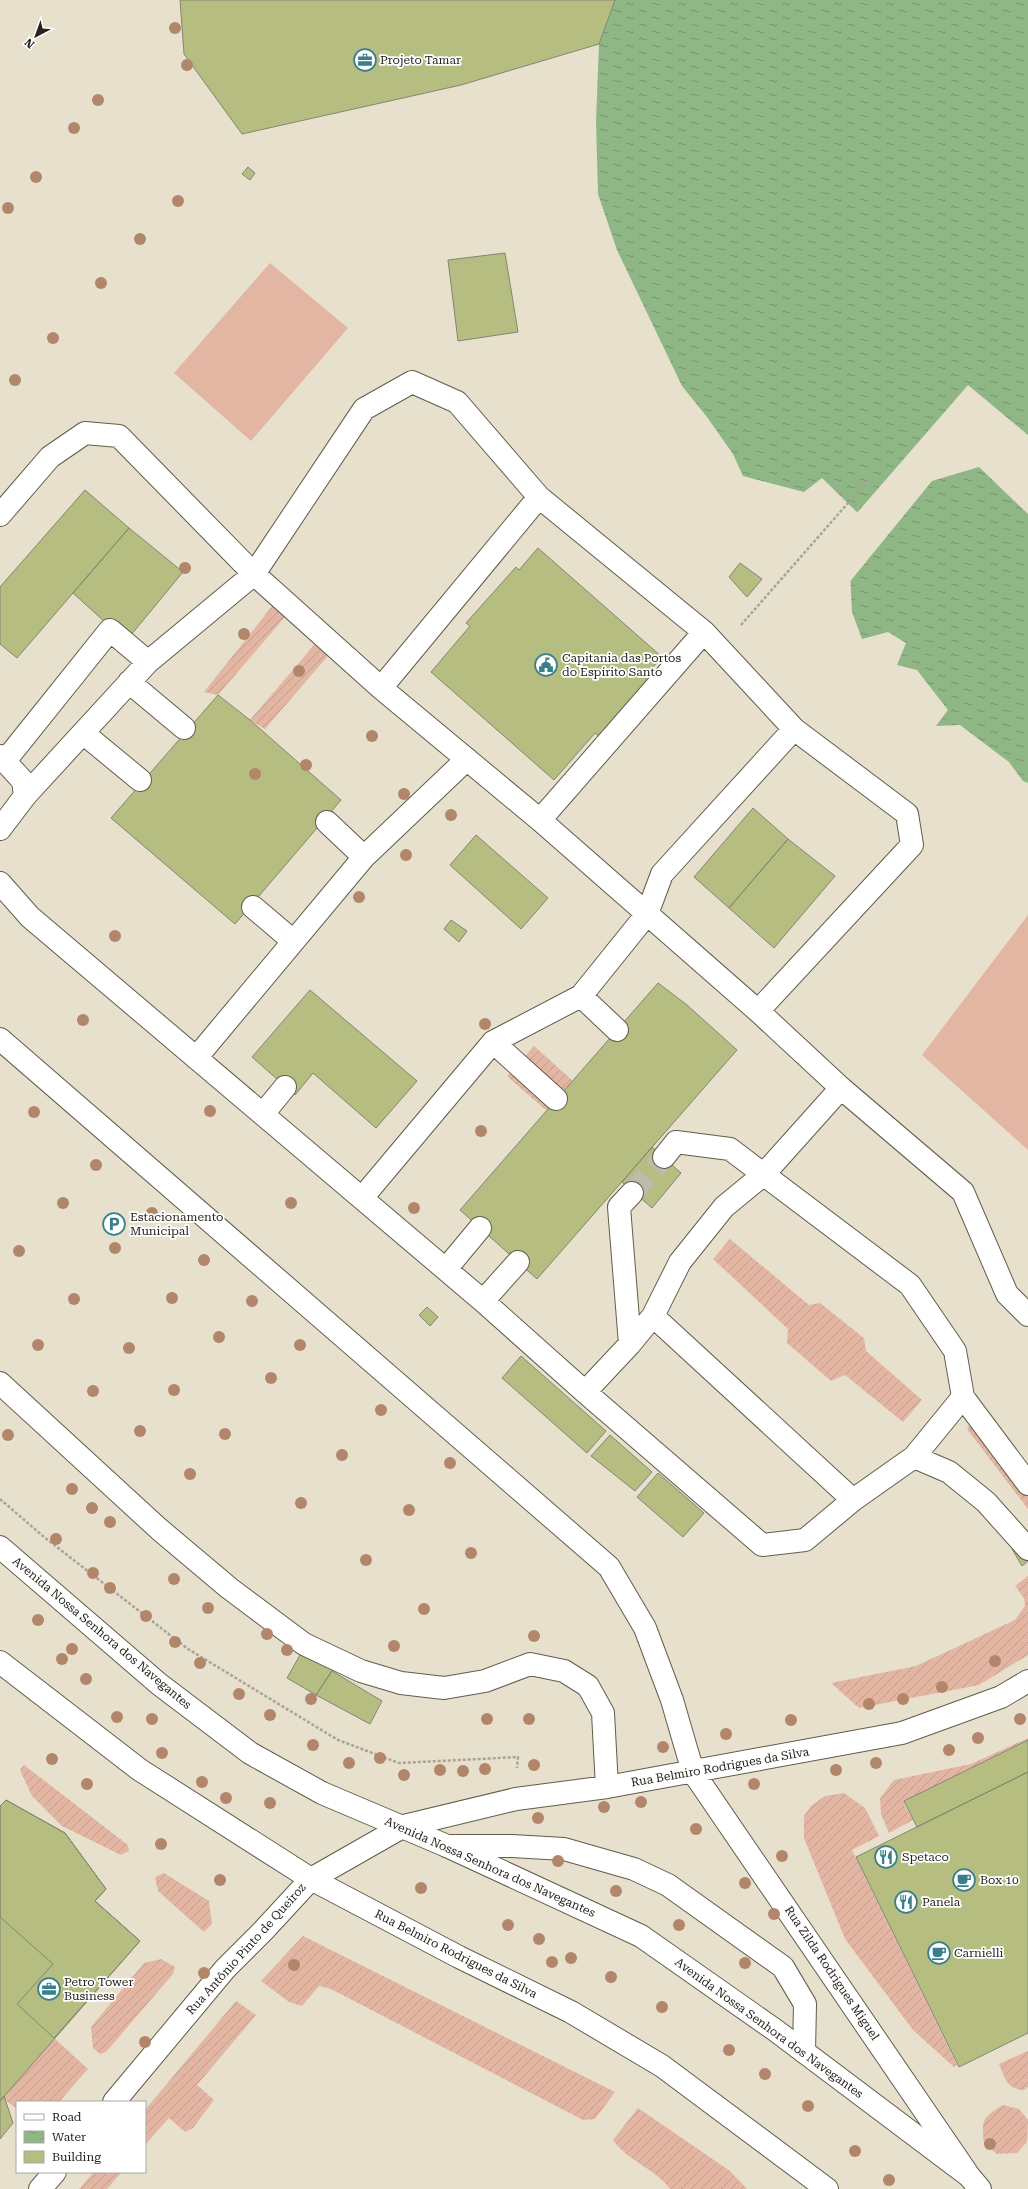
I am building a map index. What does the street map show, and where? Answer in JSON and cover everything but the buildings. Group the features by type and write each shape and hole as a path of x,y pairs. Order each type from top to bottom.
{"main road":[{"path":"0,829 25,796 148,662 254,574 364,409 412,382 457,402 539,497 704,632 794,729 907,814 912,845 758,1011"},
{"path":"0,515 50,457 85,432 119,436 254,574 381,688 540,820 758,1011 841,1088 963,1192 1007,1294 1028,1315"},
{"path":"381,688 539,497"},
{"path":"25,796 23,781 2,759 110,630 148,662"},
{"path":"540,820 704,632"},
{"path":"129,682 184,728"},
{"path":"362,1198 493,1042 581,996 647,914 662,874 794,729"},
{"path":"83,733 140,780"},
{"path":"196,1058 364,856 467,759"},
{"path":"327,822 364,856"},
{"path":"0,884 30,917 446,1269 585,1392 762,1545 805,1540 853,1500 914,1457 963,1397"},
{"path":"253,907 293,941"},
{"path":"581,996 617,1030"},
{"name":"Rua Zilda Rodrigues Miguel","path":"0,1039 609,1567 645,1628 672,1700 693,1772 974,2182"},
{"path":"493,1042 556,1098"},
{"path":"263,1114 285,1086"},
{"path":"585,1392 654,1316 680,1262 724,1207 764,1174 841,1088"},
{"path":"664,1157 676,1142 730,1149 910,1285 955,1351 963,1397 1028,1484"},
{"path":"630,1344 619,1207 632,1193"},
{"path":"446,1269 480,1228"},
{"path":"483,1301 518,1262"},
{"path":"654,1316 853,1500"},
{"path":"0,1383 159,1529 229,1588 304,1644 361,1671 401,1683 444,1688 485,1681 530,1664 564,1671 588,1686 603,1713 607,1788"},
{"path":"914,1457 949,1472 986,1502 1028,1549"},
{"name":"Avenida Nossa Senhora dos Navegantes","path":"0,1547 159,1684 250,1753 322,1793 404,1826 641,1936 804,2052 974,2182"},
{"path":"0,1662 140,1770 311,1879"},
{"name":"Rua Belmiro Rodrigues da Silva","path":"404,1826 516,1799 607,1788 902,1733 1001,1697 1028,1681"},
{"name":"Rua Antônio Pinto de Queiroz","path":"115,2101 225,1969 263,1931 311,1879 404,1826"},
{"path":"447,1846 512,1846 564,1849 634,1869 668,1885 783,1967 805,2004 804,2052"},
{"name":"Rua Belmiro Rodrigues da Silva","path":"311,1879 459,1957 571,2012 662,2066 827,2189"},
{"path":"40,2189 54,2173"}],"path":[{"path":"720,648 870,478"},
{"path":"0,1499 44,1537 188,1649 338,1740 399,1763 518,1757 516,1799"}],"shaded area":[{"path":"270,263 348,328 251,441 174,373"},
{"path":"277,600 291,610 218,695 204,692"},
{"path":"321,637 333,650 265,729 250,720"},
{"path":"1028,915 1028,1150 922,1055"},
{"path":"534,1046 573,1081 547,1111 507,1076"},
{"path":"730,1239 809,1305 820,1303 864,1338 866,1351 922,1400 903,1422 845,1375 831,1381 787,1343 788,1329 713,1259"},
{"path":"972,1422 1028,1488 1028,1509 967,1429"},
{"path":"1028,1576 1028,1655 979,1685 859,1708 831,1683 916,1666 1015,1620 1025,1606 1024,1598 1015,1586"},
{"path":"1028,1738 1028,1741 904,1804 913,1820 889,1833 881,1814 880,1798 894,1780 971,1764"},
{"path":"24,1765 128,1845 129,1851 121,1855 62,1826 32,1796 20,1770"},
{"path":"844,1793 865,1808 879,1836 852,1850 957,2065 954,2067 913,2030 845,1939 804,1838 804,1816 811,1806 825,1796"},
{"path":"164,1873 209,1901 212,1924 204,1932 158,1891 155,1877"},
{"path":"303,1936 615,2092 595,2119 583,2120 331,1989 319,1986 302,2006 289,2002 261,1981"},
{"path":"161,1959 175,1967 173,1974 106,2052 100,2054 93,2048 91,2027 144,1963"},
{"path":"236,2001 256,2015 197,2085 214,2100 193,2128 185,2132 169,2118 146,2144 146,2109"},
{"path":"54,2038 88,2069 60,2101 16,2101 16,2108 4,2099 4,2096"},
{"path":"1028,2051 1028,2087 1024,2090 1013,2088 1005,2079 999,2064"},
{"path":"1003,2105 1019,2109 1028,2120 1027,2142 1017,2153 997,2154 984,2143 983,2124 987,2116"},
{"path":"638,2108 730,2171 747,2189 670,2189 657,2175 626,2154 613,2140"},
{"path":"93,2173 121,2173 107,2189 79,2189"}],"water":[{"path":"615,0 1028,0 1028,783 1023,781 1009,762 960,725 936,726 948,710 917,670 897,665 906,643 888,632 862,639 852,612 848,532 863,518 822,478 804,492 743,476 733,454 707,417 682,386 617,250 598,194 596,121 599,44"}],"pier":[{"path":"968,385 1028,435 1028,514 979,467 932,481 848,584 846,531 860,518 856,514"}],"tunnel":[{"path":"632,1193 664,1157"}],"place":[{"name":"Projeto Tamar","path":"365,60"},
{"name":"Capitania das Portos do Espírito Santo","path":"546,665"},
{"name":"Estacionamento Municipal","path":"114,1224"},
{"name":"Spetaco","path":"886,1857"},
{"name":"Box 10","path":"964,1880"},
{"name":"Panela","path":"906,1902"},
{"name":"Carnielli","path":"939,1953"},
{"name":"Petro Tower Business","path":"49,1989"}]}
